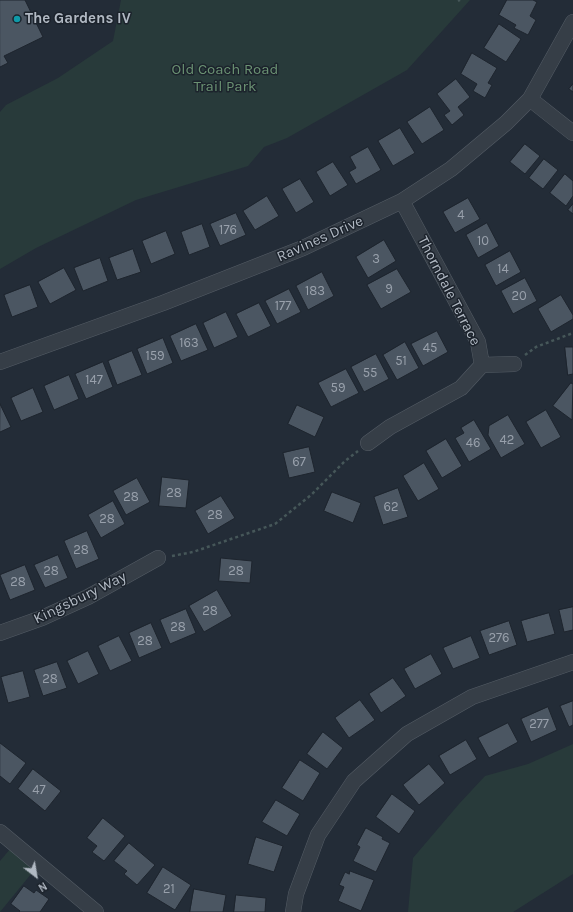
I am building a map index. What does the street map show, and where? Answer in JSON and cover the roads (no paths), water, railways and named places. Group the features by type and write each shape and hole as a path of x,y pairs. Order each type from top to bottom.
{"street":[{"name":"Ravines Drive","path":"0,362 163,303 303,248 402,201 451,169 506,123 530,99 573,22"},
{"path":"530,99 573,133"},
{"name":"Thorndale Terrace","path":"368,443 390,428 461,388 482,365 478,342 402,201"},
{"path":"482,365 514,364"},
{"name":"Kingsbury Way","path":"0,633 42,618 88,597 158,558"},
{"path":"293,912 296,894 318,835 354,781 406,734 472,697 573,662"},
{"path":"0,832 96,912"}],"place":[{"name":"The Gardens IV","path":"17,19"}],"park label":[{"name":"Old Coach Road Trail Park","path":"225,78"}]}
